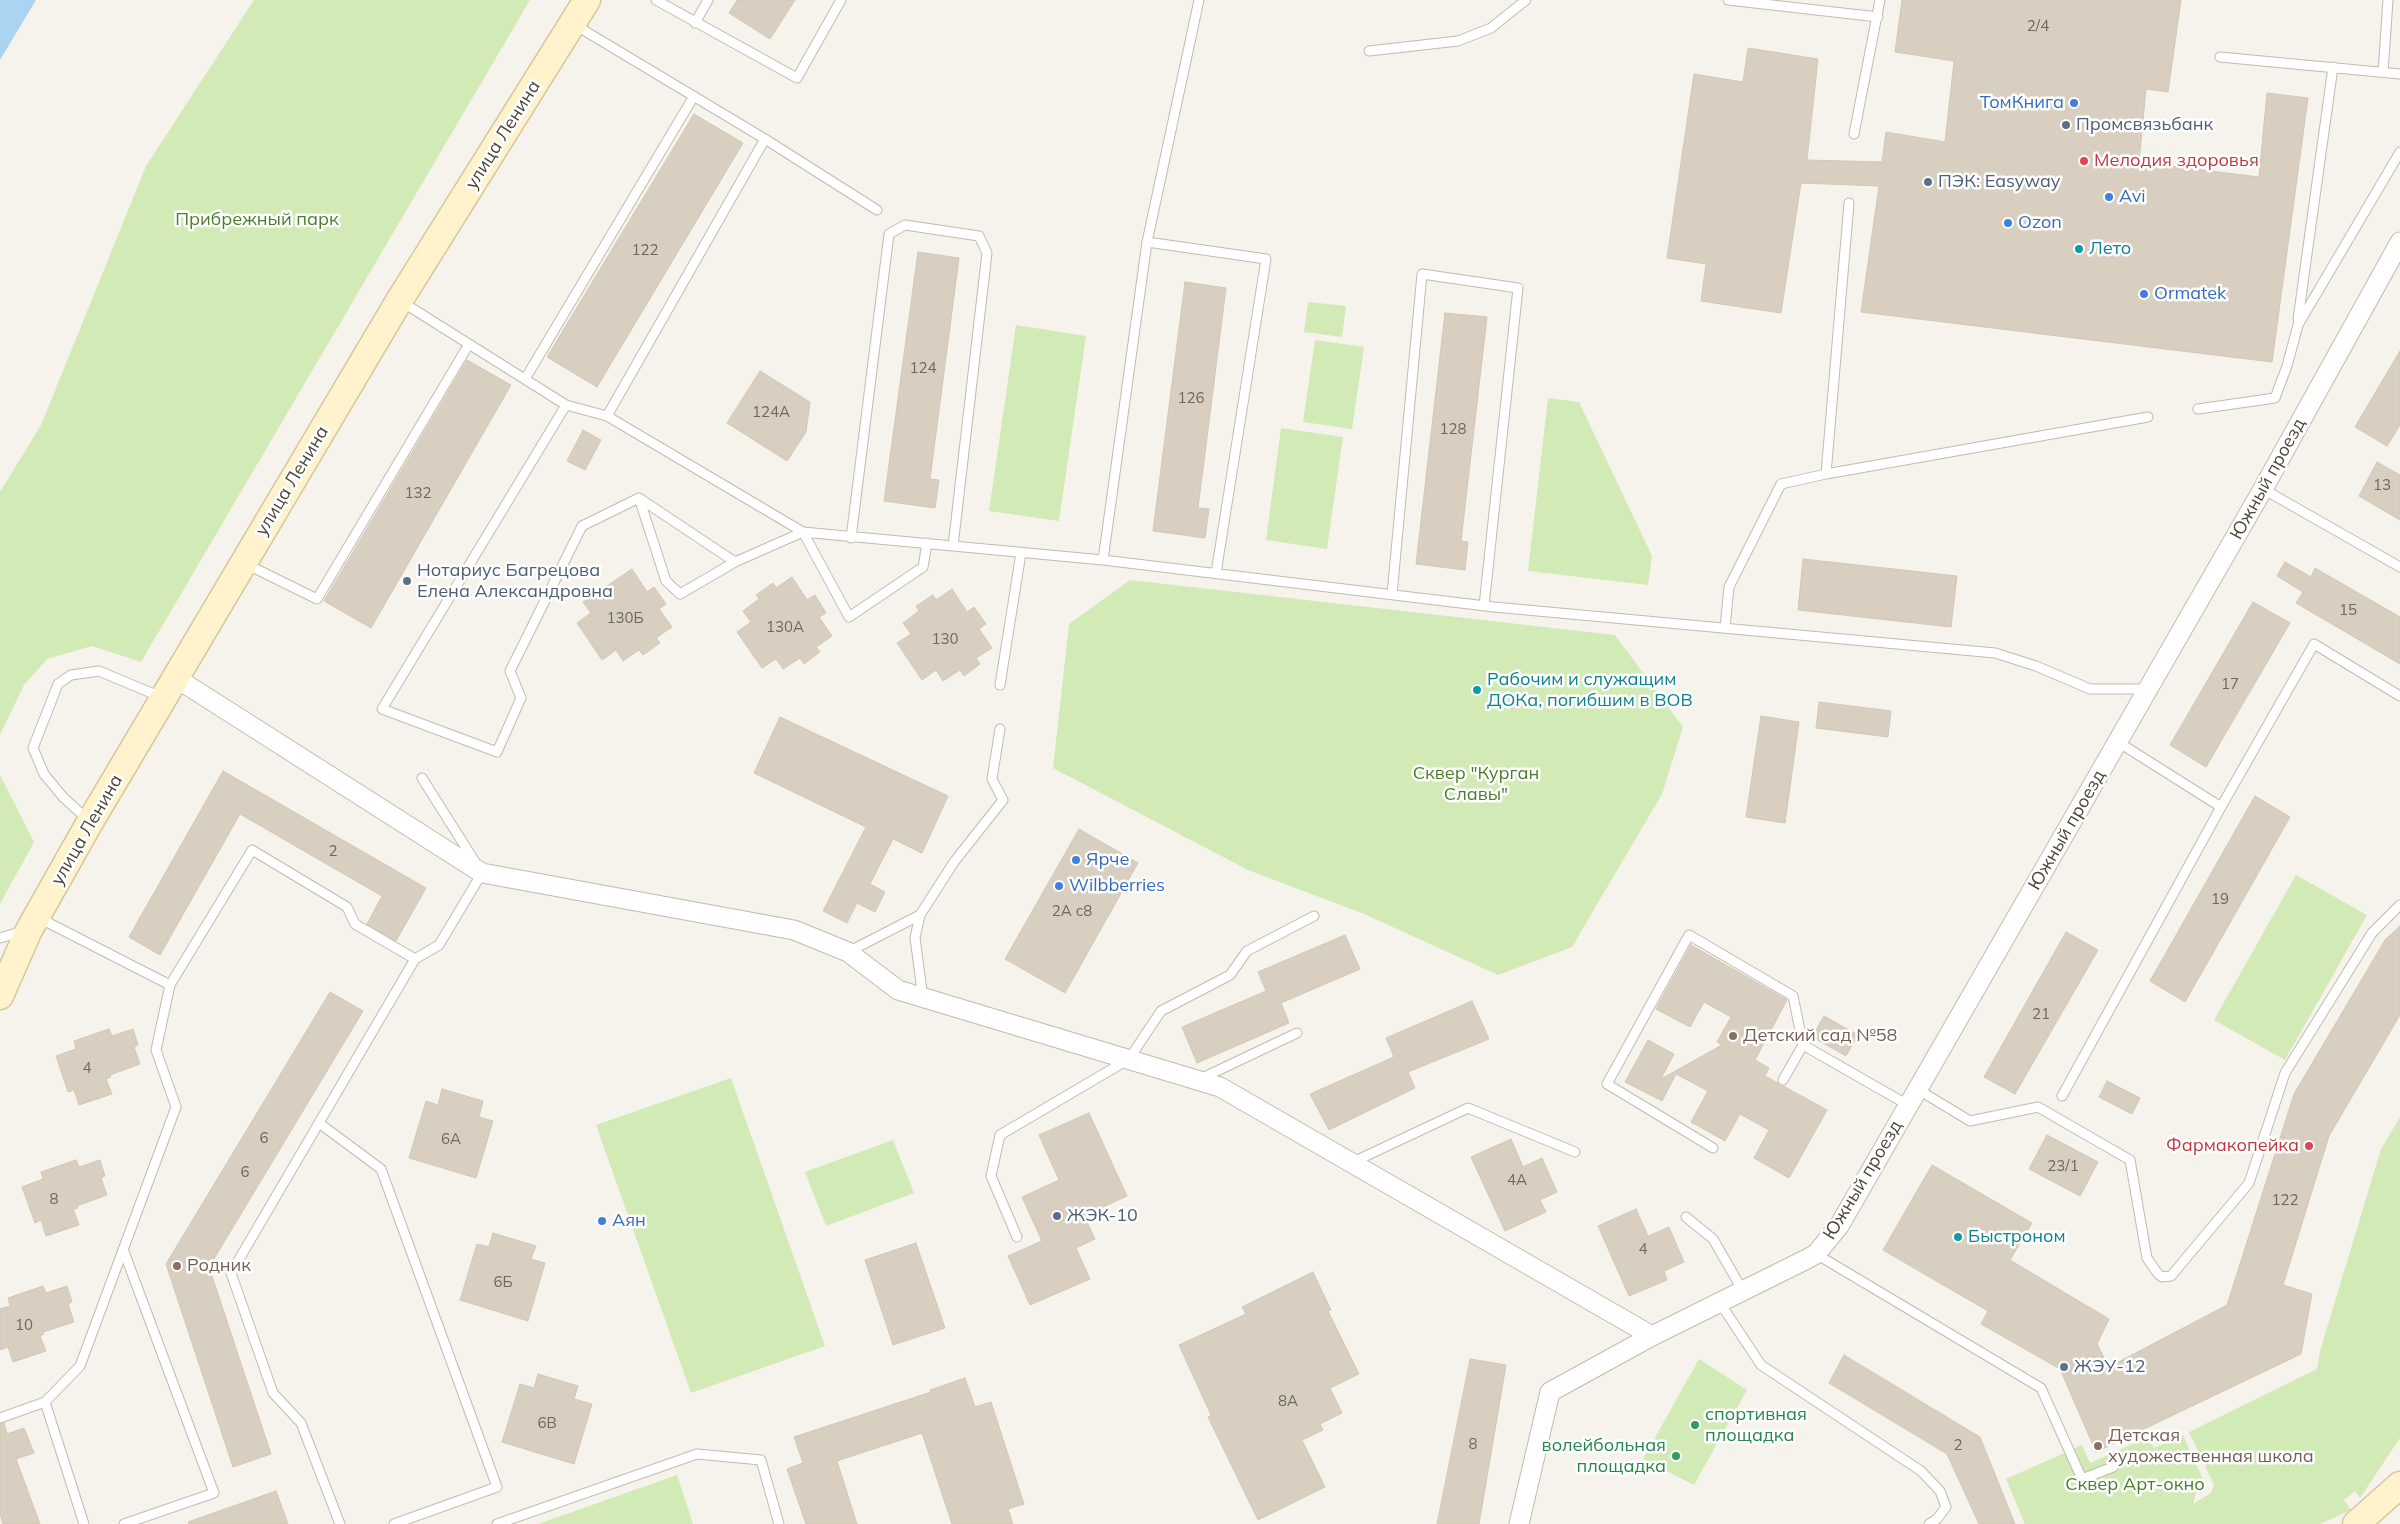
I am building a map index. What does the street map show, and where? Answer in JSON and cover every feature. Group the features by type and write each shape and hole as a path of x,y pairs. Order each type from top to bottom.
{"street":[{"name":"улица Ленина","path":"0,996 33,924 90,822 399,301 587,0"},
{"name":"Южный проезд","path":"1520,1524 1550,1392 1652,1336 1720,1304 1816,1254 1839,1226 2263,489 2400,242"},
{"path":"170,688 482,873 794,930 848,952 898,990 1220,1087 1652,1336"},
{"path":"2356,1524 2400,1485"}],"lane":[{"path":"656,0 797,78 842,0"},
{"path":"695,23 708,0"},
{"path":"1103,560 1148,242 1199,0"},
{"path":"1368,51 1458,41 1491,28 1526,0"},
{"path":"1728,0 1878,17"},
{"path":"1854,134 1880,0"},
{"path":"2383,72 2388,0"},
{"path":"573,24 765,139 877,210"},
{"path":"2220,57 2400,74"},
{"path":"2198,409 2275,398 2287,366 2298,325 2333,67"},
{"path":"525,379 694,96"},
{"path":"607,416 765,139"},
{"path":"2298,325 2400,152"},
{"path":"1826,474 1849,203"},
{"path":"850,538 889,234 904,225 979,236 987,253 953,546"},
{"path":"1148,242 1266,259 1216,573"},
{"path":"1392,594 1422,274 1518,288 1484,606"},
{"path":"399,301 566,405 607,416 803,532 850,538 927,543 1103,560 1484,606 1995,652 2036,666 2090,689 2148,689"},
{"path":"244,563 317,599 469,344"},
{"path":"566,405 382,709 497,752 521,698 510,671 582,526 639,498"},
{"path":"1725,628 1729,587 1782,484 1826,474 2148,418"},
{"path":"2263,489 2400,567"},
{"path":"639,498 666,580 680,594 735,562 803,532"},
{"path":"639,498 735,562"},
{"path":"803,532 849,617 923,567 927,543"},
{"path":"1000,685 1021,553"},
{"path":"2062,1096 2221,807 2314,644 2400,696"},
{"path":"90,822 63,797 44,774 34,748 58,684 72,675 99,672 170,688"},
{"path":"923,998 916,938 920,915 954,862 1003,800 992,779 1000,729"},
{"path":"2118,742 2221,807"},
{"path":"340,1524 301,1423 273,1393 231,1272 415,959 439,945 482,873 422,778"},
{"path":"0,1418 44,1402 80,1366 176,1107 156,1050 170,985 252,850 347,907 355,924 415,959"},
{"path":"1917,1089 1970,1121 2038,1108 2130,1160 2147,1258 2158,1274 2162,1277 2171,1276 2249,1182 2285,1073 2372,933 2400,905"},
{"path":"848,952 920,915"},
{"path":"1017,1237 991,1176 1000,1135 1129,1059 1161,1011 1230,975 1247,951 1314,916"},
{"path":"0,938 33,924 170,985"},
{"path":"1713,1148 1608,1084 1689,935 1793,996 1804,1045 1783,1080"},
{"path":"1198,1080 1297,1033"},
{"path":"1804,1045 1908,1106"},
{"path":"1351,1163 1468,1108 1575,1152"},
{"path":"319,1123 381,1169 496,1487 394,1524"},
{"path":"1686,1218 1713,1239 1743,1291"},
{"path":"123,1249 214,1492 124,1524"},
{"path":"1816,1254 2042,1388 2082,1479 2112,1467"},
{"path":"1720,1304 1762,1365 1921,1471 1940,1491 1946,1507 1937,1520 1929,1524"},
{"path":"44,1402 84,1524"},
{"path":"497,1524 696,1454 761,1460 779,1524"}],"green space":[{"name":"Прибрежный парк","path":"254,0 530,0 141,662 92,646 47,659 24,685 0,735 0,492 41,425 146,166"},
{"path":"1308,302 1346,306 1342,337 1304,332"},
{"path":"1016,325 1086,336 1059,521 989,511"},
{"path":"1315,340 1364,347 1352,429 1303,422"},
{"path":"1548,398 1579,402 1652,556 1648,585 1528,571"},
{"path":"1281,428 1343,437 1327,549 1266,540"},
{"name":"Сквер \"Курган Славы\"","path":"1130,580 1615,635 1683,727 1662,794 1572,947 1498,975 1364,914 1248,870 1053,768 1069,624"},
{"path":"0,775 34,842 0,904"},
{"path":"2296,875 2367,915 2285,1060 2214,1020"},
{"path":"731,1078 825,1346 691,1393 596,1125"},
{"name":"Сквер Арт-окно","path":"2400,1117 2400,1438 2360,1498 2355,1491 2344,1500 2351,1510 2320,1524 2025,1524 2006,1479 2082,1445 2090,1463 2148,1437 2154,1448 2183,1435 2206,1486 2196,1493 2193,1504 2211,1493 2214,1485 2189,1432 2317,1369 2320,1351 2381,1149"},
{"path":"893,1140 914,1193 826,1226 805,1172"},
{"name":"спортивная площадка","path":"1699,1359 1747,1390 1694,1485 1643,1459"},
{"path":"677,1475 693,1524 538,1524"}],"water":[{"path":"0,0 36,0 0,60"}],"building":[{"path":"737,0 795,0 770,39 729,13"},
{"name":"Лето","path":"1902,0 2181,0 2168,92 2146,89 2139,162 2259,177 2267,93 2308,98 2272,362 1861,312 1879,186 1801,183 1781,313 1701,301 1706,264 1667,258 1694,74 1743,82 1748,48 1818,59 1807,160 1882,162 1886,132 1945,142 1954,61 1895,52"},
{"path":"694,114 743,143 597,387 547,357"},
{"path":"918,252 959,258 930,479 939,480 935,508 884,501"},
{"path":"1185,282 1226,288 1198,508 1209,509 1205,538 1153,531"},
{"path":"1445,313 1487,317 1461,541 1468,542 1465,570 1416,564"},
{"path":"2400,351 2400,425 2387,446 2355,427"},
{"path":"467,360 511,385 371,628 324,601"},
{"path":"760,371 810,402 806,432 787,461 727,423"},
{"path":"583,430 601,440 585,470 567,461"},
{"path":"2377,462 2400,475 2400,520 2359,496"},
{"path":"1803,559 1957,576 1951,627 1798,610"},
{"path":"2285,562 2311,577 2315,568 2400,617 2400,664 2296,603 2303,592 2277,576"},
{"path":"632,569 647,592 654,587 666,604 659,609 672,627 656,638 660,643 643,655 639,650 623,661 616,650 602,660 577,623 591,613 583,602"},
{"path":"792,577 807,600 815,595 826,613 819,617 832,636 816,647 820,652 804,664 800,658 783,669 776,659 762,668 737,632 751,622 743,611 759,599 756,595 773,583 776,588"},
{"path":"952,589 967,612 974,607 986,624 979,629 992,648 976,658 980,664 964,676 960,670 943,681 936,670 922,680 897,643 911,634 903,623 919,611 916,606 933,595 936,600"},
{"path":"2253,602 2290,623 2206,767 2170,745"},
{"path":"1819,702 1891,711 1888,737 1816,728"},
{"path":"1761,716 1799,722 1785,823 1746,817"},
{"path":"780,717 948,796 922,853 893,839 870,884 885,892 875,912 857,903 847,923 823,911 866,827 754,773"},
{"path":"223,771 426,888 396,941 367,924 382,896 240,814 160,955 129,937"},
{"path":"2255,796 2290,817 2185,1002 2150,981"},
{"path":"1079,829 1138,863 1065,993 1005,959"},
{"path":"2400,926 2400,1015 2329,1136 2283,1285 2312,1294 2301,1354 2096,1452 2060,1369 1981,1324 1988,1311 1883,1250 1932,1165 2032,1223 2010,1260 2109,1319 2097,1344 2109,1367 2227,1305 2294,1094 2385,940"},
{"path":"2066,932 2098,950 2015,1094 1984,1077"},
{"path":"1345,935 1360,969 1281,1003 1289,1023 1197,1063 1182,1027 1266,991 1258,972"},
{"path":"1691,945 1787,1000 1755,1060 1769,1068 1765,1076 1827,1110 1789,1178 1754,1158 1769,1130 1740,1114 1725,1141 1691,1122 1708,1091 1676,1074 1662,1101 1625,1082 1648,1040 1674,1054 1661,1079 1722,1045 1717,1042 1731,1017 1704,1002 1690,1027 1656,1009"},
{"path":"330,992 363,1011 209,1267 271,1454 233,1467 166,1264"},
{"path":"1472,1001 1489,1039 1408,1072 1415,1088 1329,1130 1310,1094 1394,1057 1386,1038"},
{"path":"1824,1016 1858,1035 1846,1056 1812,1037"},
{"path":"109,1029 112,1036 133,1029 138,1045 134,1047 140,1064 110,1075 111,1077 106,1079 112,1094 79,1105 74,1090 68,1092 56,1056 76,1049 74,1041"},
{"path":"2107,1081 2140,1098 2132,1114 2099,1097"},
{"path":"442,1089 483,1101 479,1117 493,1121 476,1178 409,1158 426,1101 438,1105"},
{"path":"1089,1113 1127,1196 1084,1216 1095,1239 1076,1248 1090,1279 1030,1305 1008,1256 1042,1241 1022,1197 1059,1180 1039,1135"},
{"path":"2047,1135 2098,1162 2080,1196 2029,1169"},
{"path":"1511,1139 1523,1167 1542,1158 1557,1192 1540,1200 1546,1212 1505,1231 1471,1157"},
{"path":"76,1160 79,1167 100,1160 105,1176 101,1178 107,1195 73,1209 79,1225 46,1236 41,1220 35,1223 22,1187 43,1179 41,1172"},
{"path":"1636,1209 1648,1236 1669,1227 1684,1262 1664,1271 1667,1280 1629,1296 1598,1226"},
{"path":"493,1233 536,1246 531,1259 545,1263 528,1321 460,1300 477,1244 489,1247"},
{"path":"916,1243 945,1328 893,1345 865,1260"},
{"path":"1313,1272 1331,1310 1328,1311 1359,1374 1330,1388 1342,1413 1320,1424 1323,1430 1302,1440 1325,1487 1258,1520 1208,1417 1211,1415 1179,1345 1246,1314 1242,1307"},
{"path":"43,1286 46,1293 67,1286 72,1302 68,1304 74,1322 43,1332 44,1334 40,1336 46,1351 13,1362 8,1347 0,1350 0,1309 10,1306 8,1298"},
{"path":"1844,1355 1980,1437 2015,1524 1979,1524 1947,1454 1829,1383"},
{"path":"1470,1359 1506,1365 1479,1524 1437,1524"},
{"path":"538,1374 578,1386 574,1399 592,1404 574,1464 502,1442 520,1384 534,1388"},
{"path":"965,1378 975,1407 991,1402 1024,1504 1008,1509 1013,1524 952,1524 922,1433 837,1461 857,1524 806,1524 787,1469 803,1463 794,1437 931,1392 930,1390"},
{"path":"4,1423 7,1434 24,1428 34,1453 16,1459 40,1524 3,1524 0,1514 0,1424"},
{"path":"276,1491 288,1524 189,1524 188,1522"}],"place":[{"name":"ТомКнига","path":"2074,103"},
{"name":"Промсвязьбанк","path":"2066,125"},
{"name":"Мелодия здоровья","path":"2084,161"},
{"name":"ПЭК: Easyway","path":"1928,182"},
{"name":"Avi","path":"2109,197"},
{"name":"Ozon","path":"2008,223"},
{"name":"Лето","path":"2079,249"},
{"name":"Ormatek","path":"2144,294"},
{"name":"Нотариус Багрецова Елена Александровна","path":"407,581"},
{"name":"Рабочим и служащим ДОКа, погибшим в ВОВ","path":"1477,690"},
{"name":"Ярче","path":"1076,860"},
{"name":"Wilbberries","path":"1059,886"},
{"name":"Детский сад №58","path":"1733,1036"},
{"name":"Фармакопейка","path":"2309,1146"},
{"name":"ЖЭК-10","path":"1057,1216"},
{"name":"Аян","path":"602,1221"},
{"name":"Быстроном","path":"1958,1237"},
{"name":"Родник","path":"177,1266"},
{"name":"ЖЭУ-12","path":"2064,1367"},
{"name":"спортивная площадка","path":"1695,1425"},
{"name":"Детская художественная школа","path":"2098,1446"},
{"name":"волейбольная площадка","path":"1676,1456"}]}
